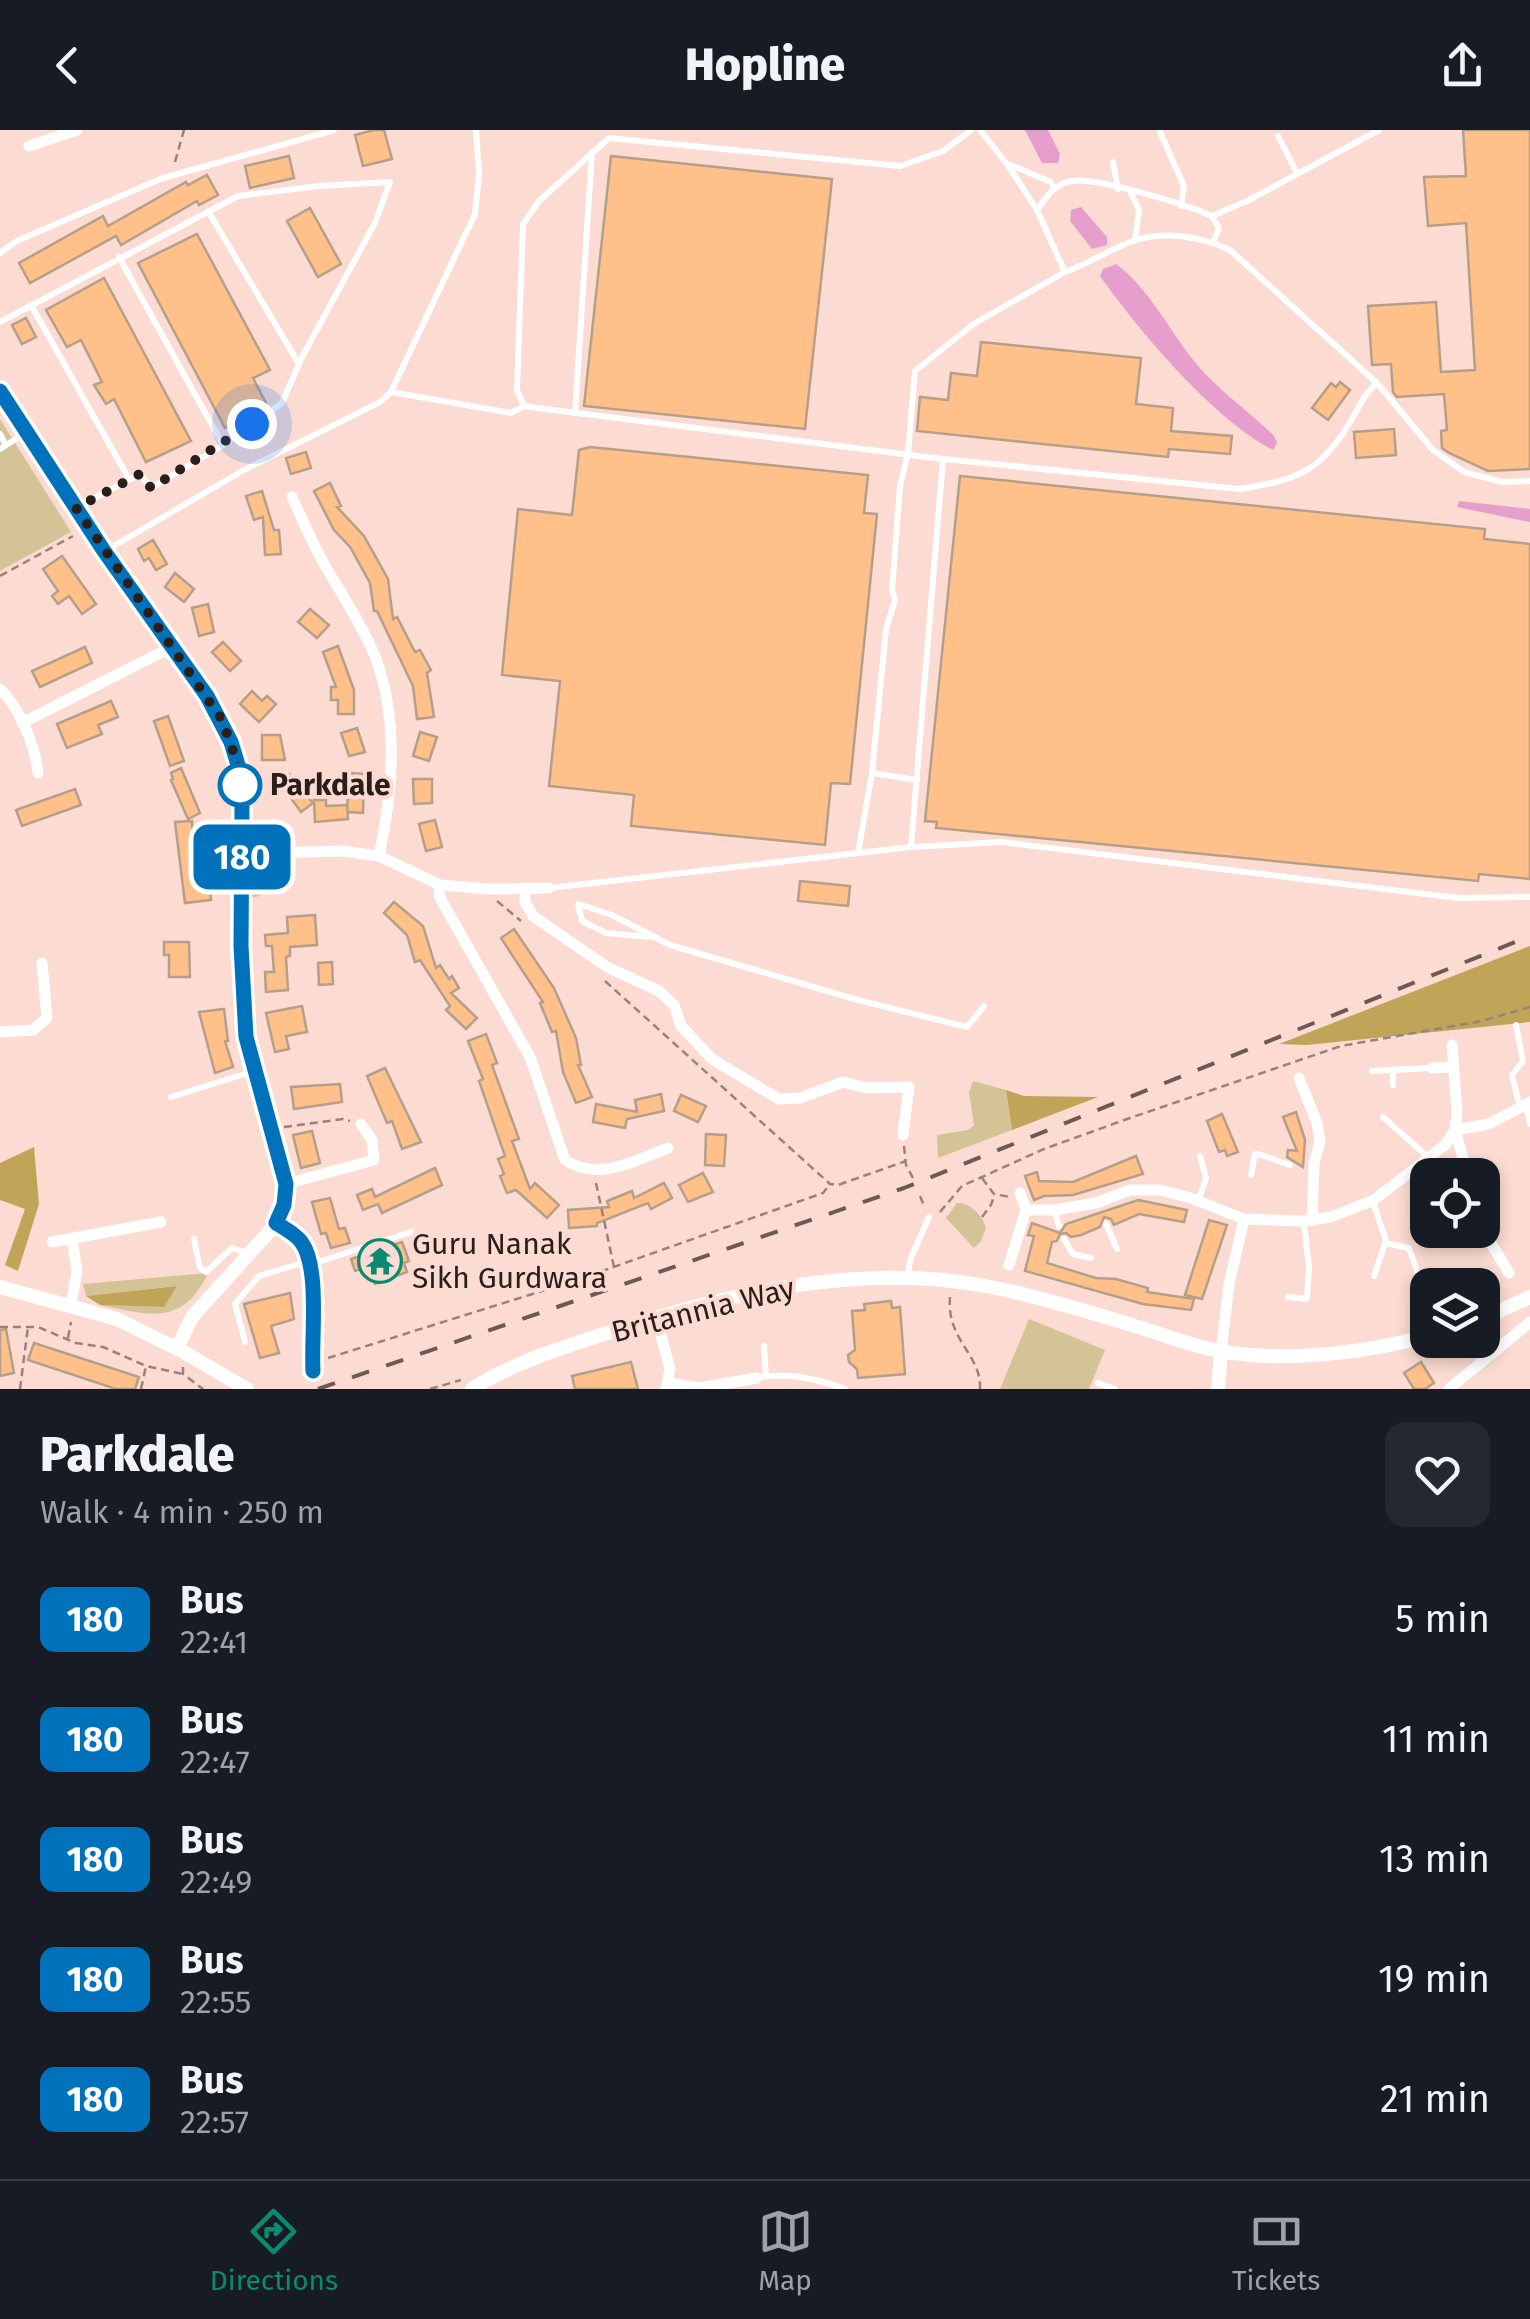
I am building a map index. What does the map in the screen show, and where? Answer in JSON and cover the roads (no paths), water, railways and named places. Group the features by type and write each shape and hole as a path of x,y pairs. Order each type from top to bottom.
{"street":[{"path":"29,146 77,130"},
{"path":"0,391 88,528 207,696 231,742 240,780 246,1037 286,1184 284,1205 276,1223 192,1317 177,1348"},
{"path":"292,497 314,545 364,632 388,704 390,781 379,856"},
{"path":"22,723 172,647"},
{"path":"0,688 22,723 38,773"},
{"path":"242,854 342,851 379,856 440,884 555,888"},
{"path":"440,884 439,895 530,1057 565,1160 579,1169 596,1172 668,1148"},
{"path":"525,888 525,902 532,916 607,967 659,990 674,1005 681,1026 712,1059 779,1099 800,1098 844,1082 868,1088 909,1087 904,1135"},
{"path":"0,1032 33,1030 47,1018 42,962"},
{"path":"1452,1046 1455,1130 1463,1158"},
{"path":"1432,1068 1452,1067"},
{"path":"1299,1078 1318,1123 1320,1142 1307,1168 1308,1221"},
{"path":"1026,1210 1098,1207 1130,1190 1160,1190 1176,1200 1198,1200 1244,1219 1308,1221 1372,1200 1444,1145 1455,1130 1489,1124 1525,1105"},
{"path":"286,1184 374,1160 372,1140 362,1124"},
{"path":"1010,1265 1026,1210 1021,1194"},
{"path":"52,1242 157,1223 150,1208"},
{"path":"1218,1389 1229,1284 1244,1219"},
{"path":"276,1223 302,1243 309,1263 314,1309 312,1367"},
{"path":"72,1238 76,1271 73,1305"},
{"path":"1494,1248 1509,1273"},
{"name":"Britannia Way","path":"478,1386 560,1348 656,1316 772,1288 908,1278 953,1281 1090,1312 1221,1352 1266,1356 1350,1351 1410,1339"},
{"path":"0,1287 117,1320 177,1348 247,1389"},
{"path":"1500,1311 1530,1297"},
{"path":"656,1316 670,1369 668,1386 740,1385 761,1377"},
{"path":"1449,1389 1530,1322"}],"lane":[{"path":"0,253 160,179 334,130"},
{"path":"104,551 244,470 380,402 390,392 475,214 479,174 476,130"},
{"path":"524,406 517,390 523,224 539,201 608,138 900,166 943,151 971,130"},
{"path":"980,130 1037,210 1065,272"},
{"path":"1037,210 1054,188 1076,180 1118,188 1212,216 1378,130"},
{"path":"1160,132 1184,186 1181,206"},
{"path":"1278,136 1297,173"},
{"path":"574,413 592,151"},
{"path":"1113,162 1118,188"},
{"path":"1007,164 1051,182 1054,188"},
{"path":"0,322 238,196 390,182 375,223 282,403 223,445 151,488 140,474 76,508"},
{"path":"1131,192 1139,210 1135,240"},
{"path":"208,211 299,364"},
{"path":"1212,216 1219,229 1212,242"},
{"path":"858,852 872,774 886,629 895,600 892,590 900,486 908,453 915,372 975,322 1065,272 1135,240 1181,235 1230,250 1378,384 1433,450 1464,472 1502,482 1530,481"},
{"path":"120,258 223,445"},
{"path":"32,305 129,479"},
{"path":"390,392 512,412 524,406 943,459 1240,489 1287,481 1319,465 1353,418 1362,395 1378,384"},
{"path":"0,434 3,447 26,433"},
{"path":"911,847 943,459"},
{"path":"872,774 916,780"},
{"path":"555,888 858,852 1002,842 1458,898 1530,897"},
{"path":"555,888 578,904 612,915 670,946 858,1000 967,1027 984,1006"},
{"path":"578,904 582,922 606,933 651,937"},
{"path":"1516,1025 1522,1061 1512,1075 1530,1124"},
{"path":"1372,1071 1432,1068"},
{"path":"1393,1069 1393,1085"},
{"path":"171,1097 255,1070"},
{"path":"1384,1117 1428,1157"},
{"path":"1251,1175 1255,1154 1290,1165"},
{"path":"1198,1200 1206,1178 1200,1156"},
{"path":"1092,1189 1098,1207"},
{"path":"1372,1200 1385,1243 1374,1276"},
{"path":"1054,1210 1058,1226"},
{"path":"908,1278 910,1260 928,1218"},
{"path":"1288,1297 1307,1300 1308,1221"},
{"path":"1106,1224 1118,1250"},
{"path":"246,1342 236,1304 260,1276 411,1232"},
{"path":"194,1238 200,1268 206,1272 232,1248 247,1253"},
{"path":"1064,1239 1074,1254 1091,1258"},
{"path":"1385,1243 1409,1248 1416,1268"},
{"path":"764,1346 761,1377 824,1381 845,1389"},
{"path":"1098,1383 1115,1389"}],"railway":[{"path":"318,1389 904,1188 1530,936"}],"place":[{"name":"Parkdale","path":"240,785"},
{"name":"Guru Nanak Sikh Gurdwara","path":"380,1261"}]}
